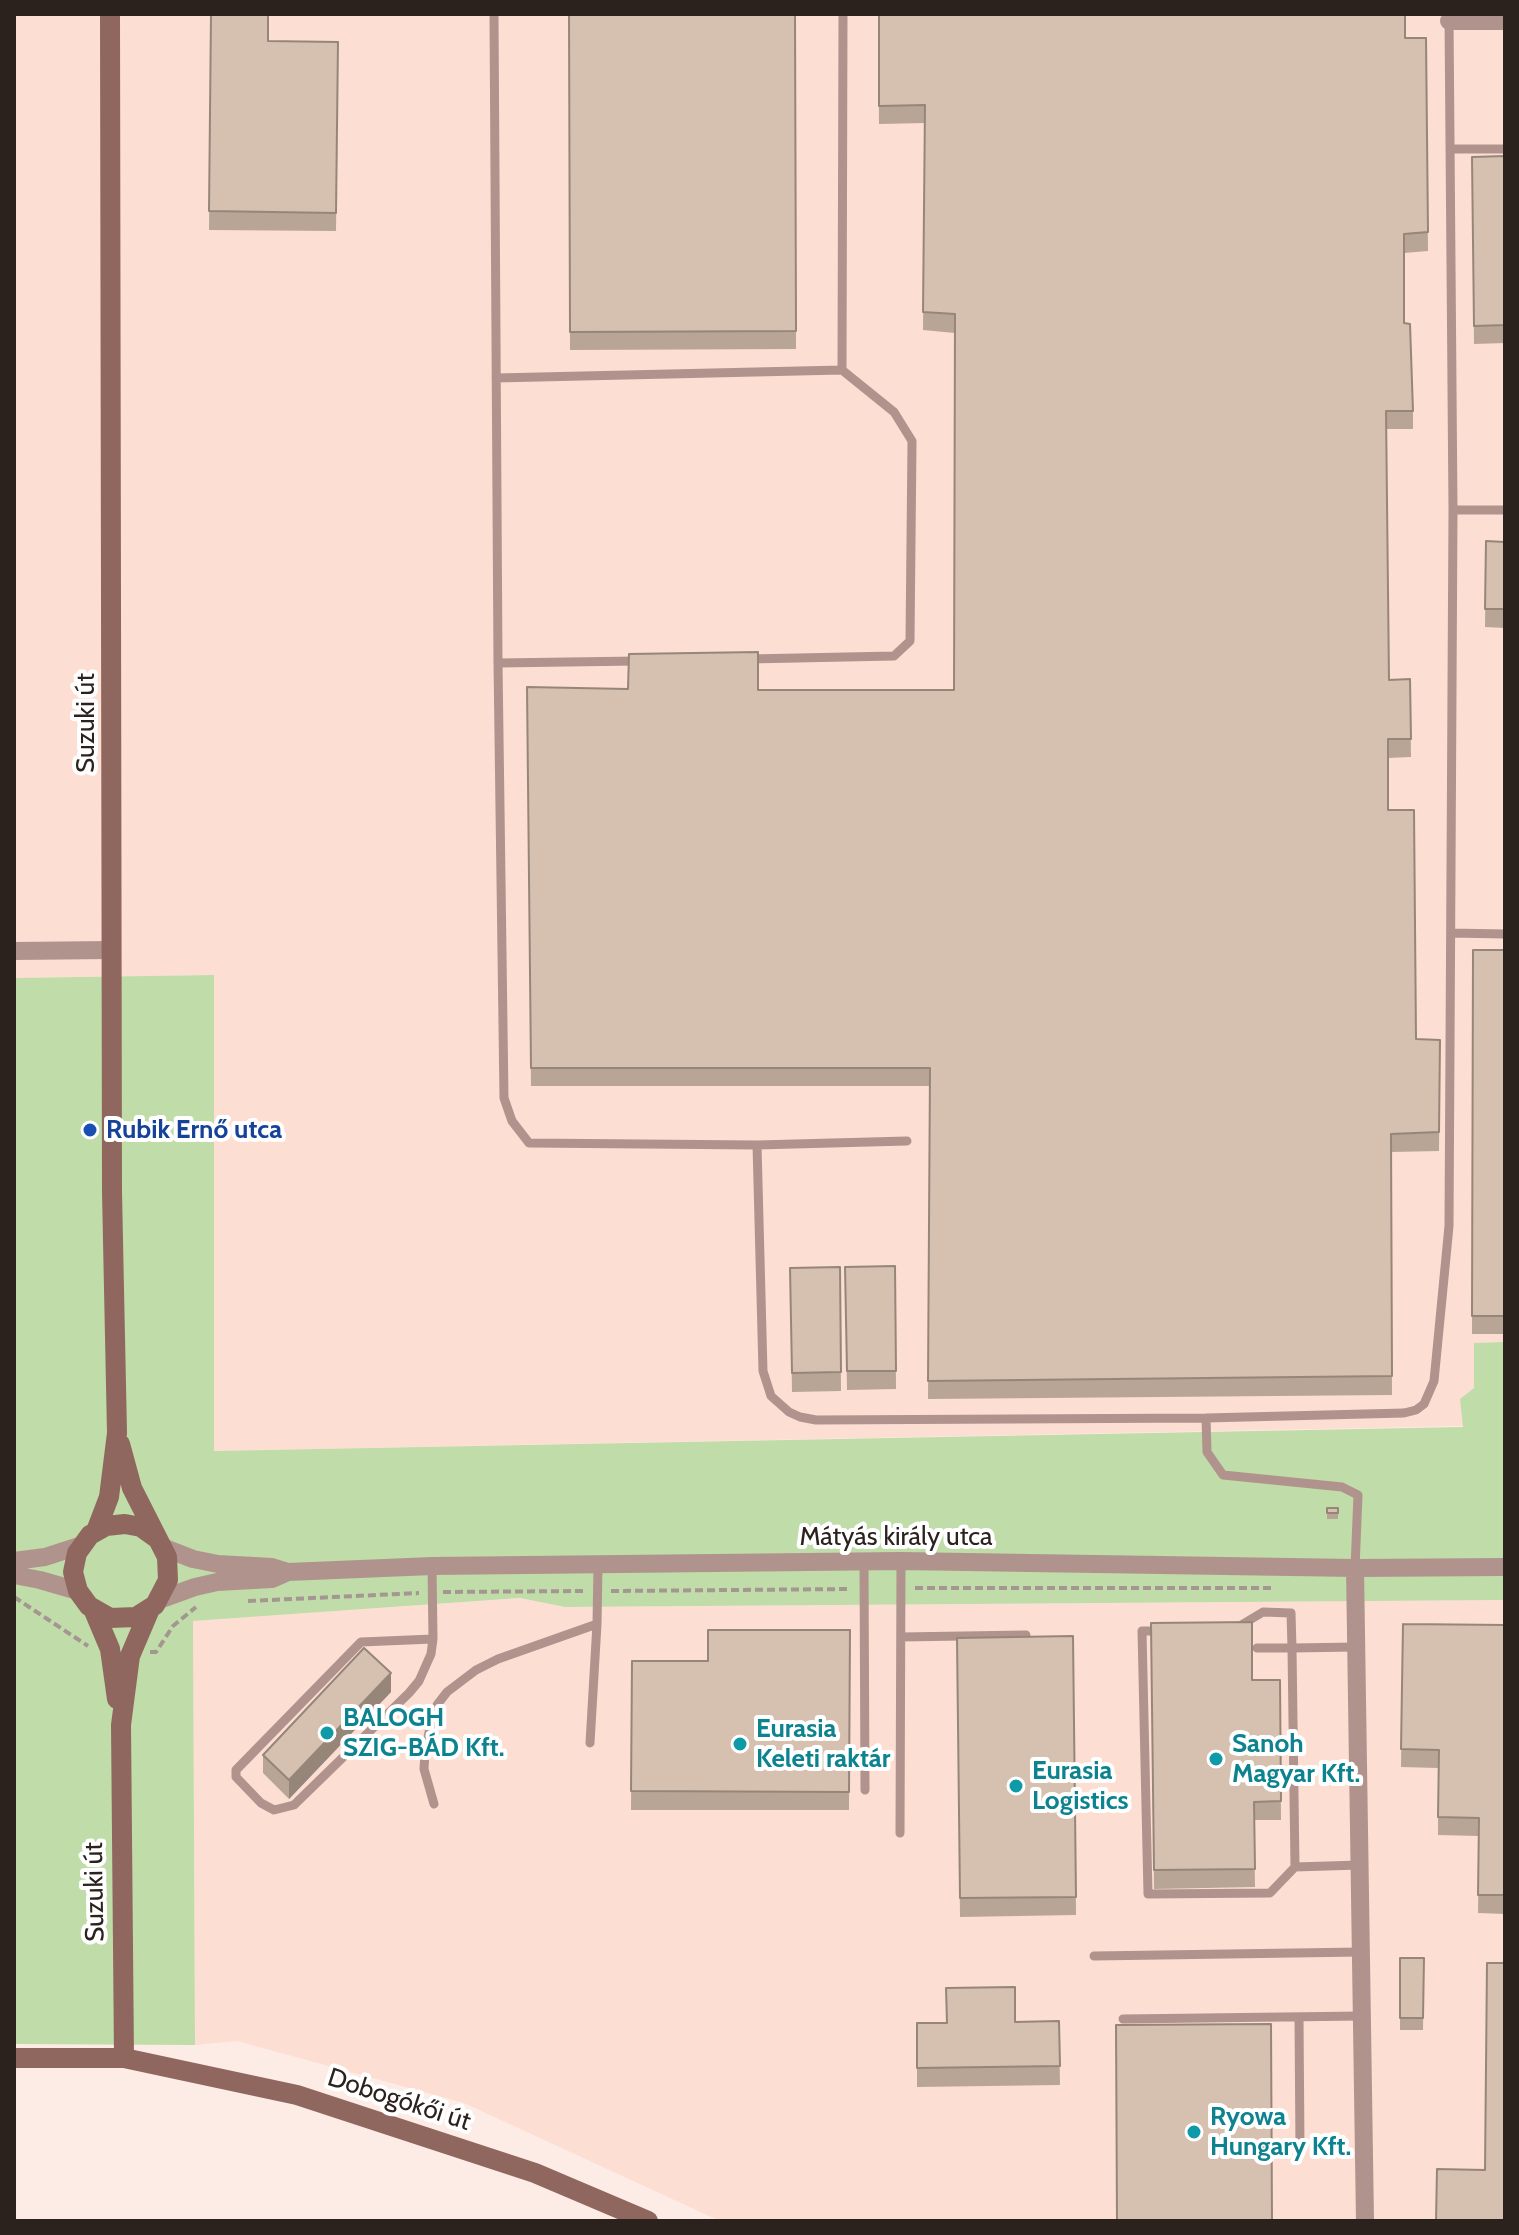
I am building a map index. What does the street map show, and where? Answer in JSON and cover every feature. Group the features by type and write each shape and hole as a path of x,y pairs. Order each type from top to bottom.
{"main road":[{"name":"Suzuki út","path":"110,14 111,950 117,1433"},
{"path":"117,1433 109,1497 74,1566 78,1591 94,1611 107,1637 121,1725"},
{"path":"117,1433 132,1488 167,1557 169,1575 131,1652 121,1725"},
{"path":"89,1538 110,1525 125,1524 141,1527 158,1542"},
{"path":"94,1611 121,1619 136,1617 155,1604"},
{"name":"Suzuki út","path":"121,1725 124,2058"},
{"name":"Dobogókői út","path":"14,2058 124,2058 297,2095 535,2173 648,2221"}],"street":[{"path":"1448,17 1505,21"},
{"path":"14,951 111,950"},
{"path":"14,1561 45,1557 89,1538"},
{"name":"Mátyás király utca","path":"158,1542 193,1559 218,1564 272,1567 288,1572 432,1566 901,1561 1355,1568 1505,1567"},
{"path":"1355,1568 1365,2221"},
{"name":"Mátyás király utca","path":"155,1604 195,1587 217,1582 272,1579 288,1572"},
{"path":"14,1575 78,1591"}],"lane":[{"path":"494,14 504,1098 512,1121 529,1143 757,1145 907,1141"},
{"path":"842,370 843,14"},
{"path":"757,1145 763,1371 771,1396 789,1412 816,1420 1206,1418 1404,1413 1424,1404 1434,1381 1449,1226 1453,510 1448,17"},
{"path":"1450,149 1505,149"},
{"path":"496,378 842,370 894,412 912,441 910,641 894,656 735,659"},
{"path":"1453,510 1505,510"},
{"path":"498,663 656,661"},
{"path":"1451,933 1505,934"},
{"path":"1206,1418 1207,1452 1223,1475 1342,1487 1358,1495 1355,1568"},
{"path":"900,1833 901,1561"},
{"path":"864,1562 865,1790"},
{"path":"432,1566 433,1639 425,1667 409,1693 294,1805 274,1810 261,1803 236,1777 236,1770 361,1642 433,1639"},
{"path":"590,1743 598,1566"},
{"path":"1231,1631 1263,1612 1291,1613 1295,1867"},
{"path":"434,1804 424,1769 425,1752 432,1718 447,1692 476,1670 498,1659 597,1624"},
{"path":"1172,1631 1142,1631 1148,1894 1270,1893 1295,1867 1360,1865"},
{"path":"901,1637 1026,1635"},
{"path":"1257,1648 1356,1647"},
{"path":"1094,1956 1361,1952"},
{"path":"1123,2019 1362,2016"},
{"path":"1299,2017 1300,2150"}],"path":[{"path":"901,1588 1277,1588"},
{"path":"247,1601 433,1592 864,1589"},
{"path":"14,1597 97,1653 110,1653"},
{"path":"131,1652 156,1652 173,1626 201,1604"}],"shaded area":[{"path":"14,14 1505,14 1505,1342 1474,1343 1474,1388 1460,1399 1464,1426 213,1451 214,975 14,978"},
{"path":"520,1598 565,1607 1505,1600 1505,2221 720,2221 464,2103 237,2041 195,2045 193,1621"}],"green space":[{"path":"214,975 214,1451 1463,1427 1460,1399 1474,1388 1474,1343 1505,1342 1505,1600 565,1607 520,1598 193,1621 195,2045 14,2044 14,978"}],"building":[{"path":"211,14 268,14 268,41 338,42 336,213 209,211"},
{"path":"569,14 795,14 796,331 570,332"},
{"path":"879,14 1405,14 1405,38 1426,38 1428,232 1404,234 1404,323 1410,324 1413,411 1386,411 1389,680 1410,679 1411,739 1388,739 1388,810 1414,810 1416,1039 1440,1040 1439,1132 1391,1134 1392,1376 928,1381 930,1068 531,1068 527,687 628,689 629,654 758,652 758,690 954,690 955,314 923,312 925,105 879,106"},
{"path":"1505,156 1505,325 1474,326 1472,157"},
{"path":"1486,541 1505,542 1505,609 1485,609"},
{"path":"1473,950 1505,950 1505,1316 1472,1316"},
{"path":"895,1266 896,1371 847,1371 845,1267"},
{"path":"840,1267 841,1372 792,1373 790,1268"},
{"path":"1327,1508 1338,1508 1338,1513 1327,1513"},
{"name":"Sanoh Magyar Kft.","path":"1252,1622 1252,1680 1280,1680 1281,1801 1254,1802 1255,1869 1154,1870 1151,1623"},
{"path":"1403,1624 1505,1625 1505,1895 1478,1895 1479,1818 1438,1817 1439,1750 1401,1749"},
{"name":"Eurasia Keleti raktár","path":"708,1630 850,1630 849,1792 631,1791 632,1661 708,1661"},
{"name":"Eurasia Logistics","path":"1073,1636 1076,1897 960,1898 957,1638"},
{"path":"364,1648 391,1673 289,1780 263,1755"},
{"path":"1400,1958 1424,1958 1423,2018 1400,2018"},
{"path":"1487,1963 1505,1963 1505,2221 1436,2221 1437,2169 1485,2170"},
{"path":"1015,1987 1015,2022 1059,2021 1060,2066 917,2068 917,2023 947,2023 946,1988"},
{"name":"Ryowa Hungary Kft.","path":"1271,2024 1272,2221 1117,2221 1116,2025"}],"place":[{"name":"Rubik Ernő utca","path":"90,1130"},
{"name":"BALOGH SZIG-BÁD Kft.","path":"327,1733"},
{"name":"Eurasia Keleti raktár","path":"740,1744"},
{"name":"Sanoh Magyar Kft.","path":"1216,1759"},
{"name":"Eurasia Logistics","path":"1016,1786"},
{"name":"Ryowa Hungary Kft.","path":"1194,2132"}]}
